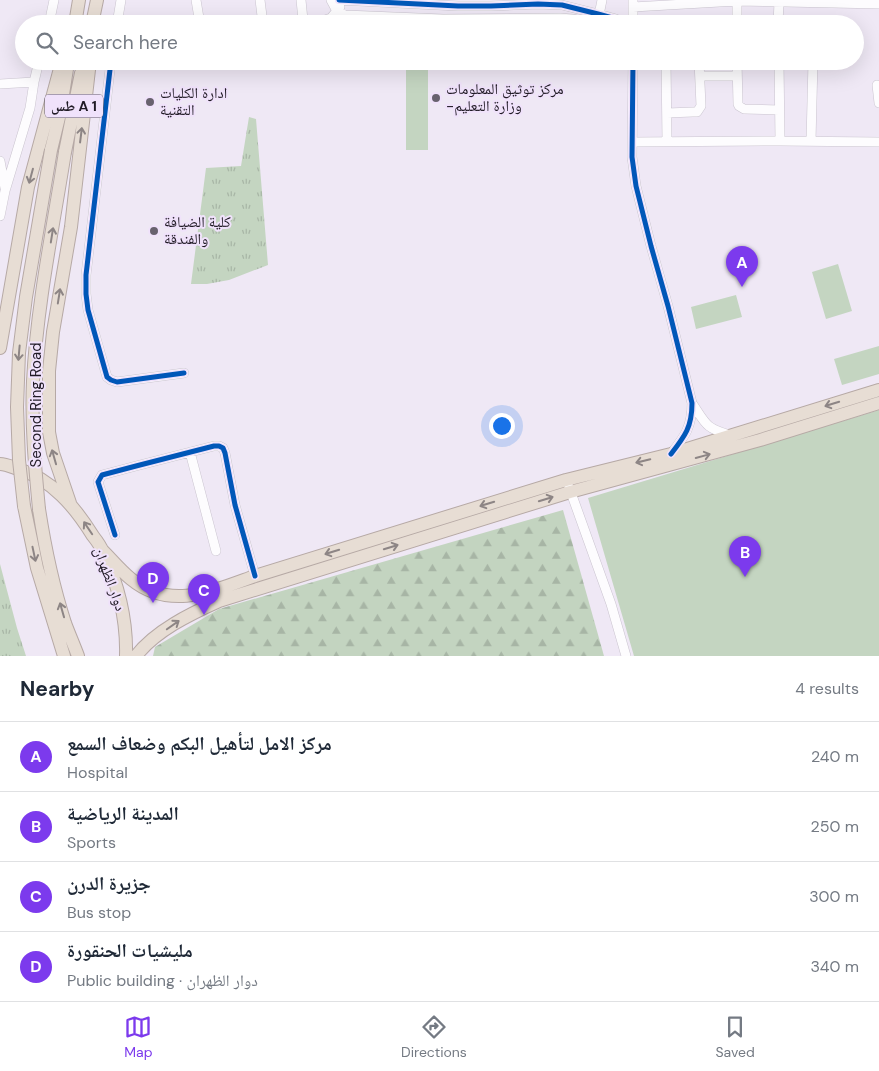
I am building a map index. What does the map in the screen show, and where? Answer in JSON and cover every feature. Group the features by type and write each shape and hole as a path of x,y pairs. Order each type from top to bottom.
{"highway":[{"path":"76,15 79,2"},
{"path":"0,348 28,187 60,70"},
{"name":"طس A 1","path":"64,656 37,568 24,506 19,460 17,407 19,354 26,297 51,150 67,70"},
{"name":"Second Ring Road","path":"78,656 55,587 39,509 34,457 33,382 36,335 66,152 82,70"},
{"path":"70,503 48,432 49,371 53,332 70,227 89,70"},
{"path":"136,656 147,643 176,622 219,601 568,486 879,390"},
{"path":"103,552 131,579 150,591 178,597 195,596 209,593 255,576 568,486 760,440 879,403"},
{"name":"دوار الظهران","path":"0,464 27,471 48,483 70,503 88,527 103,552 115,583 124,614 127,644 126,656"}],"street":[{"path":"51,15 54,0"},
{"path":"118,15 121,0"},
{"path":"196,0 198,15"},
{"path":"260,0 262,15"},
{"path":"301,0 302,15"},
{"path":"331,0 337,11 345,14 365,15"},
{"path":"339,0 550,4 570,6 602,15"},
{"path":"598,14 602,0"},
{"path":"334,15 344,1"},
{"path":"737,2 737,15"},
{"path":"778,15 779,2"},
{"path":"633,4 779,2 879,4"},
{"path":"0,216 5,191 30,108 37,70"},
{"path":"110,70 86,276 88,310 107,377 111,380 117,382 184,373"},
{"path":"633,70 632,158 639,202 668,306 692,403 688,429 670,454"},
{"path":"666,70 667,142"},
{"path":"667,113 697,112 701,106 700,70"},
{"path":"737,70 738,104 741,108 779,110"},
{"path":"779,70 780,141"},
{"path":"812,141 814,70"},
{"path":"700,76 737,76"},
{"path":"0,84 34,82"},
{"path":"877,85 879,103"},
{"path":"633,142 879,142"},
{"path":"0,161 5,191"},
{"path":"692,403 708,426 717,432 732,436"},
{"path":"115,535 98,482 102,475 219,446 223,448 225,453 235,505 255,576"},
{"path":"190,452 216,551"},
{"path":"568,486 611,604 626,656"}],"green space":[{"path":"406,70 428,70 428,150 406,150"},
{"path":"249,117 256,119 268,265 229,280 207,284 191,284 206,168 241,166"},
{"path":"838,264 852,311 826,319 812,272"},
{"path":"736,295 742,317 696,329 691,307"},
{"path":"879,346 879,374 842,385 834,359"},
{"path":"879,410 879,656 634,656 588,498"},
{"path":"563,510 604,656 153,656 155,647 219,609"},
{"path":"0,564 17,628 26,656 0,656"}],"cycle path":[{"path":"339,0 458,6 562,5 601,15"},
{"path":"110,70 86,275 88,310 107,377 111,380 117,382 184,373"},
{"path":"633,70 632,157 636,186 692,403 691,419 687,431 671,454"},
{"path":"115,535 98,482 102,475 219,446 223,448 225,453 235,505 255,576"}],"place":[{"name":"مركز توثيق المعلومات -وزارة التعليم","path":"436,98"},
{"name":"ادارة الكليات التقنية","path":"150,102"},
{"name":"كلية الضيافة والفندقة","path":"154,231"},
{"name":"مركز الامل لتأهيل البكم وضعاف السمع","path":"742,287"},
{"name":"المدينة الرياضية","path":"745,577"},
{"name":"مليشيات الحنقورة","path":"153,603"},
{"name":"جزيرة الدرن","path":"204,615"}]}
